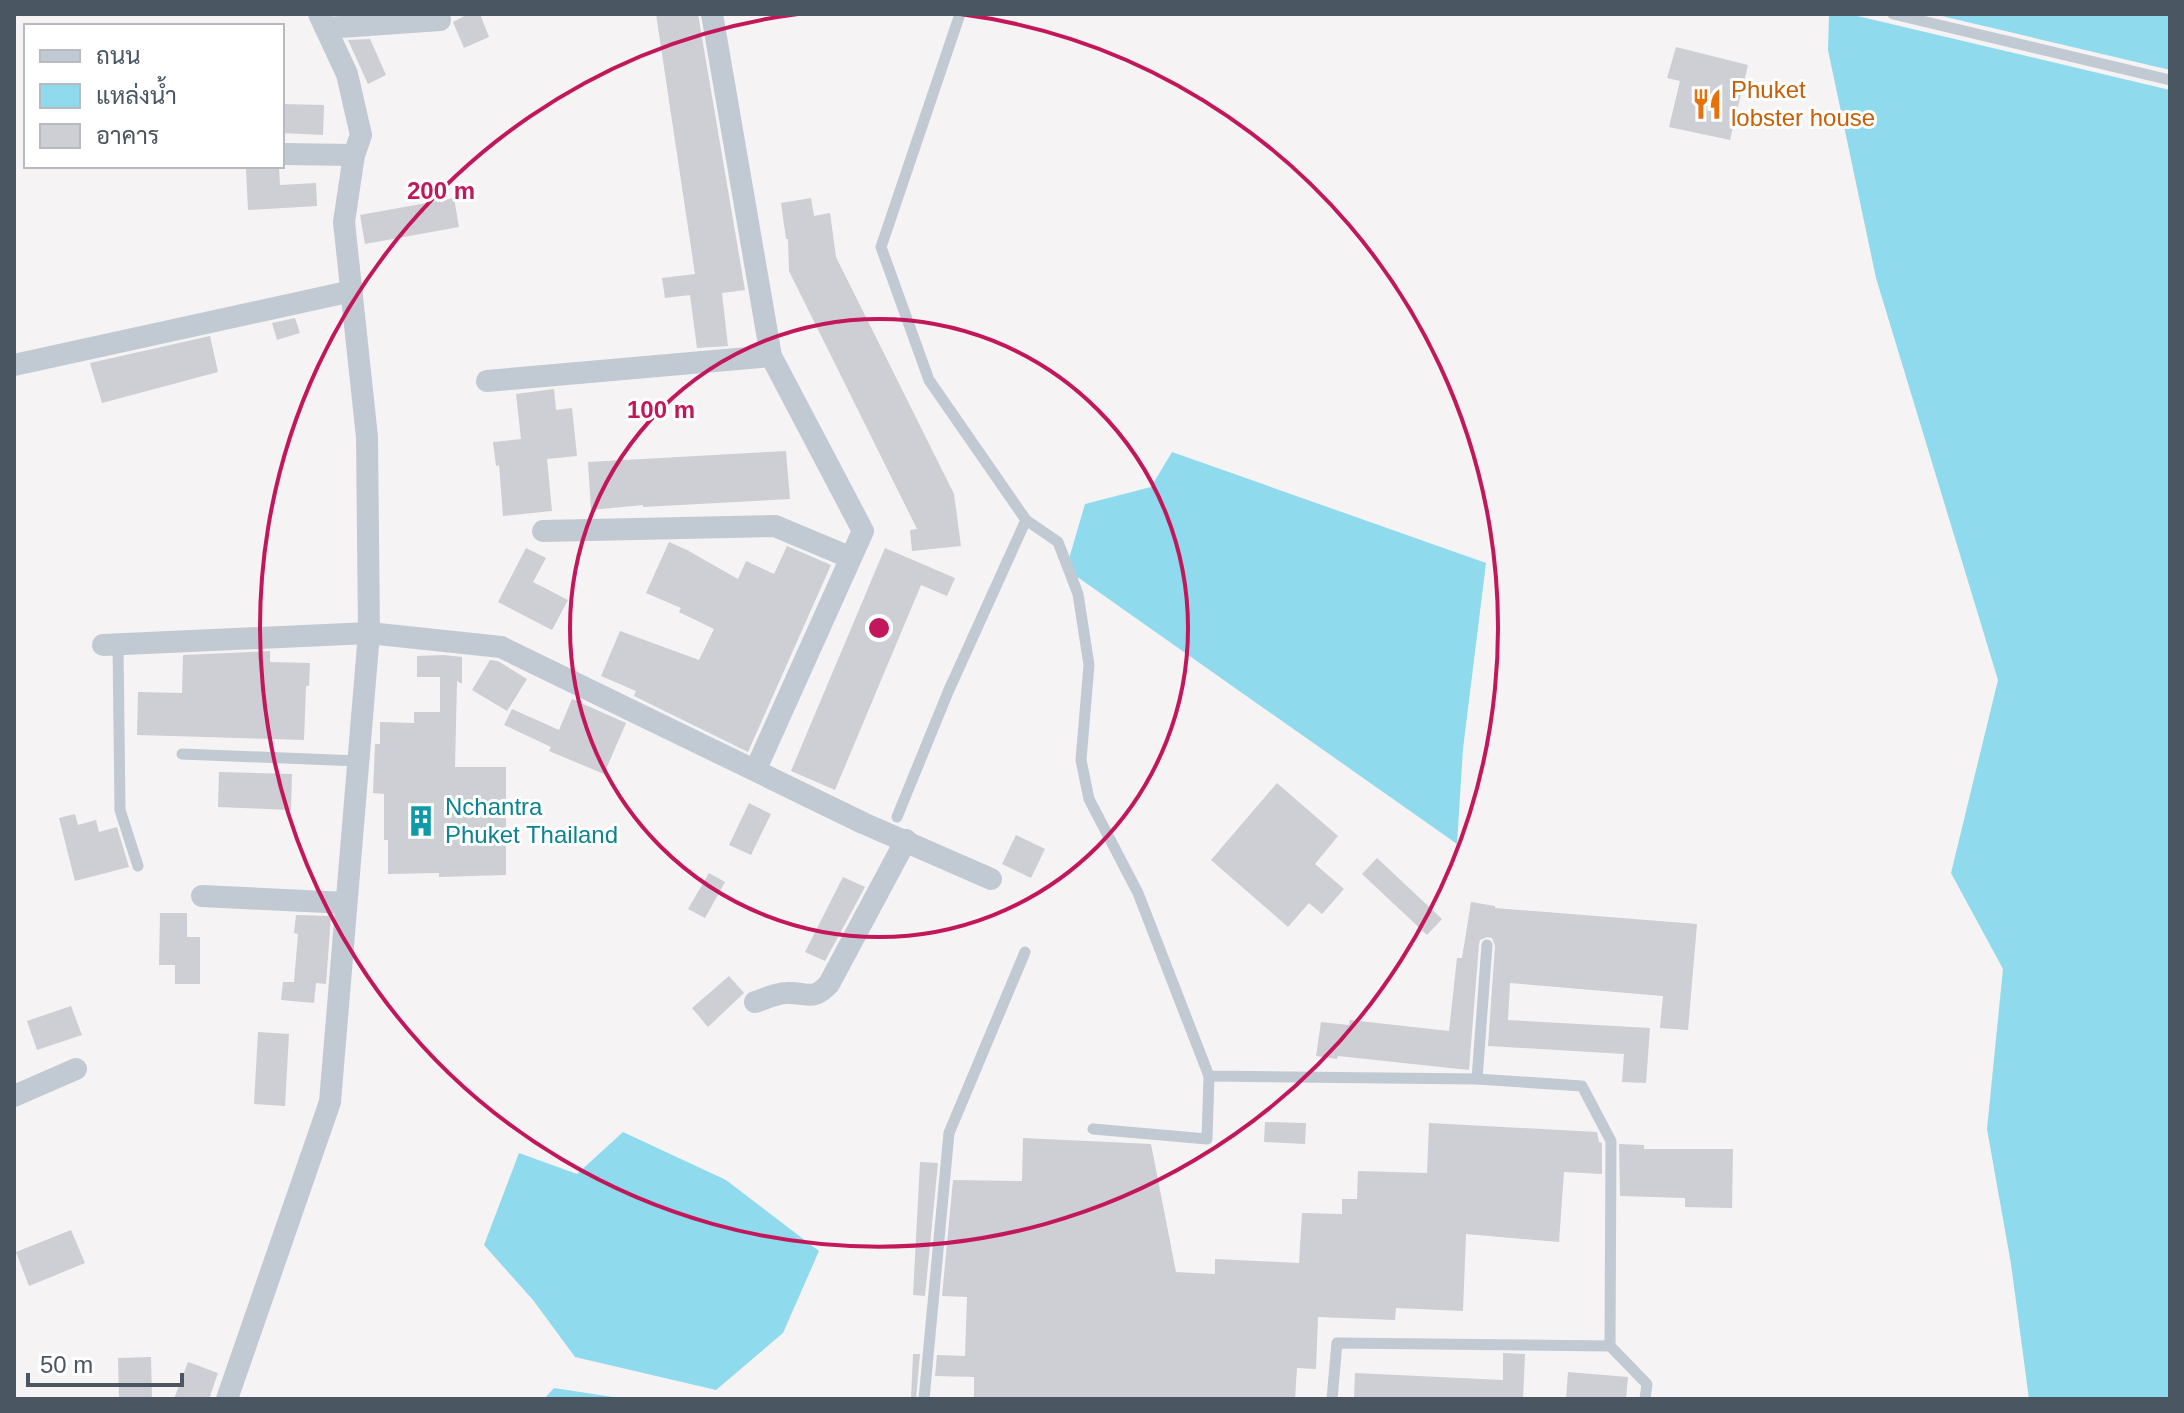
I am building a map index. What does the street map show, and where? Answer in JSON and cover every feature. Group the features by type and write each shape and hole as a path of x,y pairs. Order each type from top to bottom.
{"street":[{"path":"712,14 771,356 863,531 760,760"},
{"path":"227,1399 330,1102 369,633 367,437 344,222 354,155 361,135 347,74 323,21 440,20"},
{"path":"284,154 354,155"},
{"path":"14,365 352,291"},
{"path":"487,381 771,356"},
{"path":"543,531 775,526 849,557"},
{"path":"110,645 369,633 501,647 863,823 991,879"},
{"path":"755,1002 785,993 812,996 829,984 906,840"},
{"path":"202,896 346,903"},
{"path":"14,1096 76,1069"}],"lane":[{"path":"960,14 881,247 929,380 1026,520 1058,542 1078,594 1089,665 1081,760 1089,799 1138,893 1209,1076 1207,1139 1093,1129"},
{"path":"1893,14 2170,80"},
{"path":"897,817 948,692 1026,520"},
{"path":"110,645 120,810 138,866"},
{"path":"182,754 358,761"},
{"path":"1477,1079 1487,945"},
{"path":"924,1399 949,1133 1025,952"},
{"path":"1209,1076 1477,1079 1582,1086 1611,1141 1610,1346 1647,1384 1645,1399"},
{"path":"1332,1399 1337,1343 1610,1346"}],"water":[{"path":"1829,14 2170,14 2170,1399 2029,1399 2011,1264 1987,1129 2003,969 1951,873 1998,680 1876,278 1828,50"},
{"path":"1172,452 1486,563 1463,749 1457,844 1066,569 1085,504 1151,487"},
{"path":"623,1132 726,1180 819,1251 783,1333 716,1390 575,1357 533,1300 484,1245 519,1153 577,1174"},
{"path":"554,1388 626,1399 544,1399"}],"pier":[{"path":"1849,14 1933,14 2170,70 2170,90"}],"building":[{"path":"468,14 480,14 489,37 464,48 453,22"},
{"path":"656,14 698,14 745,290 722,293 728,346 697,348 690,295 665,298 662,278 695,274"},
{"path":"370,39 386,75 368,84 348,40"},
{"name":"Phuket lobster house","path":"1676,47 1748,65 1730,140 1669,127 1680,81 1667,78"},
{"path":"284,104 324,105 323,135 284,133"},
{"path":"279,168 280,185 316,183 317,206 248,210 246,169"},
{"path":"454,198 459,227 365,244 360,215"},
{"path":"811,198 814,216 830,213 836,257 954,494 961,546 912,551 910,530 917,529 789,271 788,239 781,203"},
{"path":"295,318 300,333 277,340 272,323"},
{"path":"210,336 218,372 102,403 90,363"},
{"path":"554,389 556,410 572,408 577,456 547,459 552,511 503,516 499,465 496,466 493,442 521,439 516,394"},
{"path":"786,451 790,499 591,510 588,462"},
{"path":"669,542 738,579 746,561 774,574 787,546 831,565 748,752 634,696 636,691 601,676 620,631 699,660 714,629 679,612 681,608 646,593"},
{"path":"526,548 546,558 533,582 568,600 552,630 498,602"},
{"path":"885,548 955,578 947,596 921,585 835,790 791,771"},
{"path":"270,651 270,662 310,663 304,740 137,735 138,692 182,693 183,655"},
{"path":"417,656 462,657 462,684 457,681 455,767 506,767 506,875 439,877 439,873 388,874 384,794 373,793 375,744 380,744 380,722 414,723 414,712 440,712 440,677 417,677"},
{"path":"490,660 498,661 527,679 507,711 472,690"},
{"path":"572,699 626,723 604,774 549,751 551,747 504,725 512,709 559,730"},
{"path":"219,772 292,774 291,810 218,807"},
{"path":"1277,783 1338,836 1315,864 1344,889 1322,914 1309,903 1288,927 1211,860"},
{"path":"749,803 771,814 751,855 729,845"},
{"path":"75,814 78,825 96,820 99,832 117,827 129,867 75,881 59,818"},
{"path":"1016,835 1045,849 1031,878 1002,864"},
{"path":"1377,858 1442,919 1427,935 1362,874"},
{"path":"709,873 725,882 705,918 688,909"},
{"path":"843,877 865,887 825,961 805,952"},
{"path":"1471,902 1495,908 1697,924 1688,1030 1660,1028 1663,996 1510,983 1508,1020 1650,1028 1646,1083 1622,1082 1624,1054 1488,1046 1495,946 1492,938 1487,937 1479,944 1469,1070 1316,1056 1321,1022 1349,1025 1350,1020 1449,1031 1457,958 1462,958"},
{"path":"160,913 187,913 187,937 200,937 200,984 175,984 175,965 159,965"},
{"path":"296,915 331,916 326,984 316,983 314,1003 281,1000 283,982 294,982 298,934 294,933"},
{"path":"729,976 744,993 708,1027 692,1008"},
{"path":"71,1006 82,1035 37,1050 27,1021"},
{"path":"258,1032 289,1034 285,1106 254,1104"},
{"path":"1265,1122 1306,1123 1305,1144 1264,1142"},
{"path":"1429,1123 1597,1132 1602,1143 1602,1174 1564,1172 1559,1242 1466,1234 1463,1311 1396,1308 1395,1320 1318,1317 1316,1369 1297,1368 1295,1399 974,1399 974,1377 935,1376 937,1355 965,1356 967,1297 942,1296 953,1180 1022,1181 1023,1138 1151,1144 1176,1272 1215,1274 1215,1259 1299,1263 1302,1213 1342,1214 1342,1199 1357,1199 1358,1171 1427,1173"},
{"path":"1619,1144 1644,1145 1644,1149 1733,1149 1732,1208 1685,1207 1685,1198 1620,1196"},
{"path":"920,1162 938,1163 925,1296 913,1295"},
{"path":"71,1230 85,1263 29,1286 16,1252"},
{"path":"1503,1353 1525,1354 1523,1399 1354,1399 1355,1373 1503,1380"},
{"path":"913,1354 920,1354 916,1399 911,1399"},
{"path":"151,1357 152,1399 119,1399 118,1358"},
{"path":"188,1362 218,1373 209,1399 174,1399"},
{"path":"1568,1372 1628,1377 1626,1399 1566,1399"}],"place":[{"name":"Phuket lobster house","path":"1707,104"},
{"name":"Nchantra Phuket Thailand","path":"421,821"}]}
